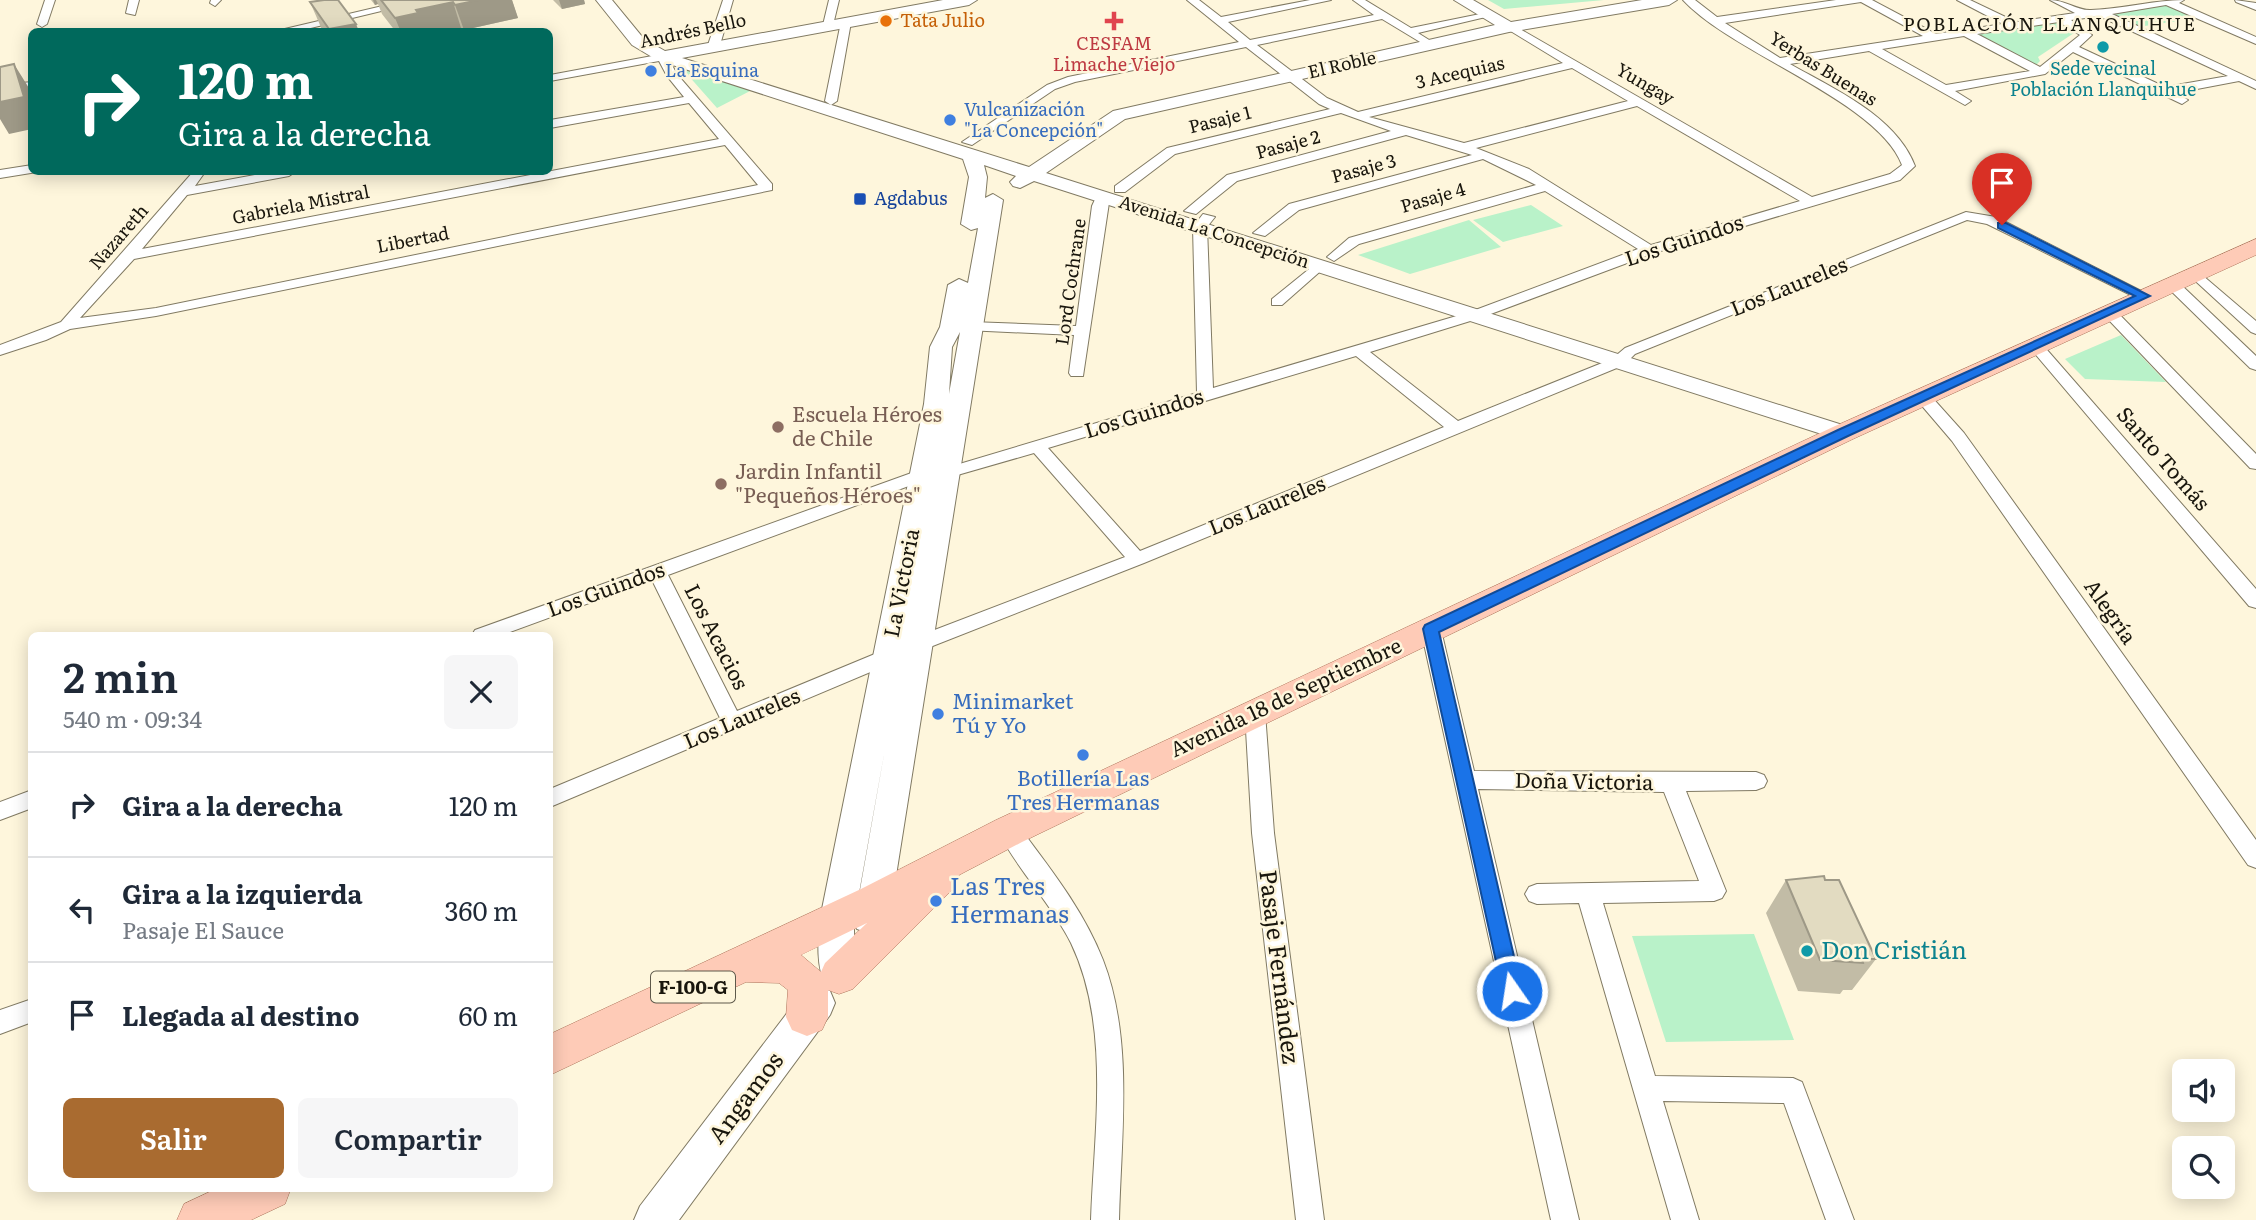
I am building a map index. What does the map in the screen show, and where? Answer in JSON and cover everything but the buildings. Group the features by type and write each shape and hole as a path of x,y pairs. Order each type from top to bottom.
{"main road":[{"name":"Avenida 18 de Septiembre","path":"553,1054 875,901 1009,831 1431,629 1853,429 2256,246"},
{"path":"839,976 966,853"},
{"path":"743,964 781,964 798,973 808,987 807,1017"},
{"path":"200,1220 260,1192"}],"street":[{"path":"42,24 50,0"},
{"path":"131,13 134,0"},
{"path":"295,28 422,0"},
{"name":"Avenida La Concepción","path":"604,0 638,42 668,55 1199,219 1853,429"},
{"name":"Avenida La Concepción","path":"621,0 668,55 831,101 970,148"},
{"path":"714,45 728,0"},
{"path":"828,25 834,0"},
{"name":"Andrés Bello","path":"553,77 846,22 931,3 969,0"},
{"path":"1192,0 1287,77 1339,110 1485,155 1548,186 1649,250"},
{"path":"1218,21 1326,0"},
{"path":"1358,0 1430,45"},
{"name":"Yungay","path":"1462,0 1809,201"},
{"name":"El Roble","path":"1038,169 1119,114 1508,27 1669,0"},
{"name":"Yerbas Buenas","path":"1688,0 1714,21 1857,109 1894,141 1908,158 1909,166 1895,177 1809,201"},
{"path":"1714,21 1858,0"},
{"path":"1864,0 1935,38"},
{"path":"1962,0 2014,26"},
{"path":"2055,0 2086,14"},
{"path":"2240,0 2256,7"},
{"path":"1778,62 2014,26 2148,2 2173,1 2256,41"},
{"path":"2100,12 2256,85"},
{"path":"1408,32 1486,14"},
{"path":"970,148 1055,84 1383,16"},
{"path":"1945,89 2041,72 2087,33 2060,18"},
{"path":"831,101 846,22"},
{"path":"1966,33 2041,72"},
{"path":"2071,47 2182,100"},
{"path":"1871,48 1965,102"},
{"path":"668,55 671,74 728,141"},
{"name":"3 Acequias","path":"1354,116 1573,64"},
{"path":"2165,91 2239,78"},
{"path":"0,89 28,86"},
{"path":"553,123 692,99"},
{"path":"1464,147 1638,102"},
{"name":"Pasaje 1","path":"1112,193 1171,151 1339,110"},
{"name":"Pasaje 2","path":"1199,219 1232,178 1405,132"},
{"name":"Libertad","path":"66,325 169,309 767,187 728,141"},
{"name":"Gabriela Mistral","path":"553,175 728,141"},
{"name":"La Victoria","path":"837,919 887,658 971,327 984,203 970,148"},
{"name":"Pasaje 3","path":"1260,233 1294,207 1485,155"},
{"path":"984,203 1038,169"},
{"path":"0,174 25,170"},
{"name":"Nazareth","path":"66,325 129,257 196,175"},
{"path":"182,192 273,175"},
{"name":"Gabriela Mistral","path":"129,257 552,175"},
{"name":"Pasaje 4","path":"1278,302 1354,241 1548,186"},
{"name":"Lord Cochrane","path":"1077,373 1099,206 1112,193"},
{"name":"Los Guindos","path":"490,632 935,474 1037,446 1484,311 1649,250 1809,201"},
{"name":"La Victoria","path":"875,901 918,644 935,474 936,404 941,347 951,327 984,203"},
{"name":"Los Laureles","path":"553,797 918,644 1137,559 1456,429 1624,356 1966,216 1983,218 2144,296"},
{"path":"1199,219 1205,396"},
{"name":"Avenida La Concepción","path":"1199,219 1260,233 1326,261"},
{"path":"2183,278 2256,329"},
{"path":"2183,278 2256,365"},
{"path":"2109,312 2256,464"},
{"path":"0,350 41,337 66,325"},
{"path":"971,327 1084,331"},
{"name":"Santo Tomás","path":"2036,346 2256,601"},
{"path":"1358,350 1456,429"},
{"name":"Alegría","path":"1923,397 1958,437 2256,858"},
{"path":"1037,446 1137,559"},
{"name":"Los Acacios","path":"657,572 733,723"},
{"path":"1431,629 1565,1220"},
{"name":"Pasaje Fernández","path":"1255,713 1263,833 1310,1220"},
{"name":"Doña Victoria","path":"1464,780 1672,783 1714,891 1536,894"},
{"path":"1672,783 1756,781"},
{"path":"0,811 28,800"},
{"path":"1009,831 1063,904 1092,962 1108,1032 1105,1220"},
{"path":"1588,893 1685,1220"},
{"name":"Angamos","path":"654,1220 839,976 865,929 875,901"},
{"path":"837,919 835,945 839,976"},
{"path":"0,1023 28,1012"},
{"path":"1646,1088 1793,1091 1840,1220"}],"green space":[{"path":"1488,0 1604,0 1504,9"},
{"path":"2165,3 2198,18 2138,27 2106,12"},
{"path":"2051,20 2077,31 2038,57 2040,61 2035,66 1970,32"},
{"path":"679,65 752,90 717,108"},
{"path":"1531,205 1563,226 1503,242 1473,220"},
{"path":"1469,220 1501,247 1410,274 1358,255"},
{"path":"2121,335 2166,382 2085,379 2065,359"},
{"path":"1754,934 1794,1040 1666,1042 1632,936"}],"place":[{"name":"Tata Julio","path":"886,21"},
{"name":"CESFAM Limache Viejo","path":"1114,21"},
{"name":"Sede vecinal Población Llanquihue","path":"2103,47"},
{"name":"La Esquina","path":"651,71"},
{"name":"Vulcanización \"La Concepción\"","path":"950,120"},
{"name":"Agdabus","path":"860,199"},
{"name":"Escuela Héroes de Chile","path":"778,427"},
{"name":"Jardin Infantil \"Pequeños Héroes\"","path":"721,484"},
{"name":"Minimarket Tú y Yo","path":"938,714"},
{"name":"Botillería Las Tres Hermanas","path":"1083,755"},
{"name":"Las Tres Hermanas","path":"936,901"},
{"name":"Don Cristián","path":"1807,951"}],"district":[{"name":"POBLACIÓN LLANQUIHUE","path":"2050,24"}],"route":[{"path":"1512,991 1431,629 1843,433 2144,296 2002,225"}]}
